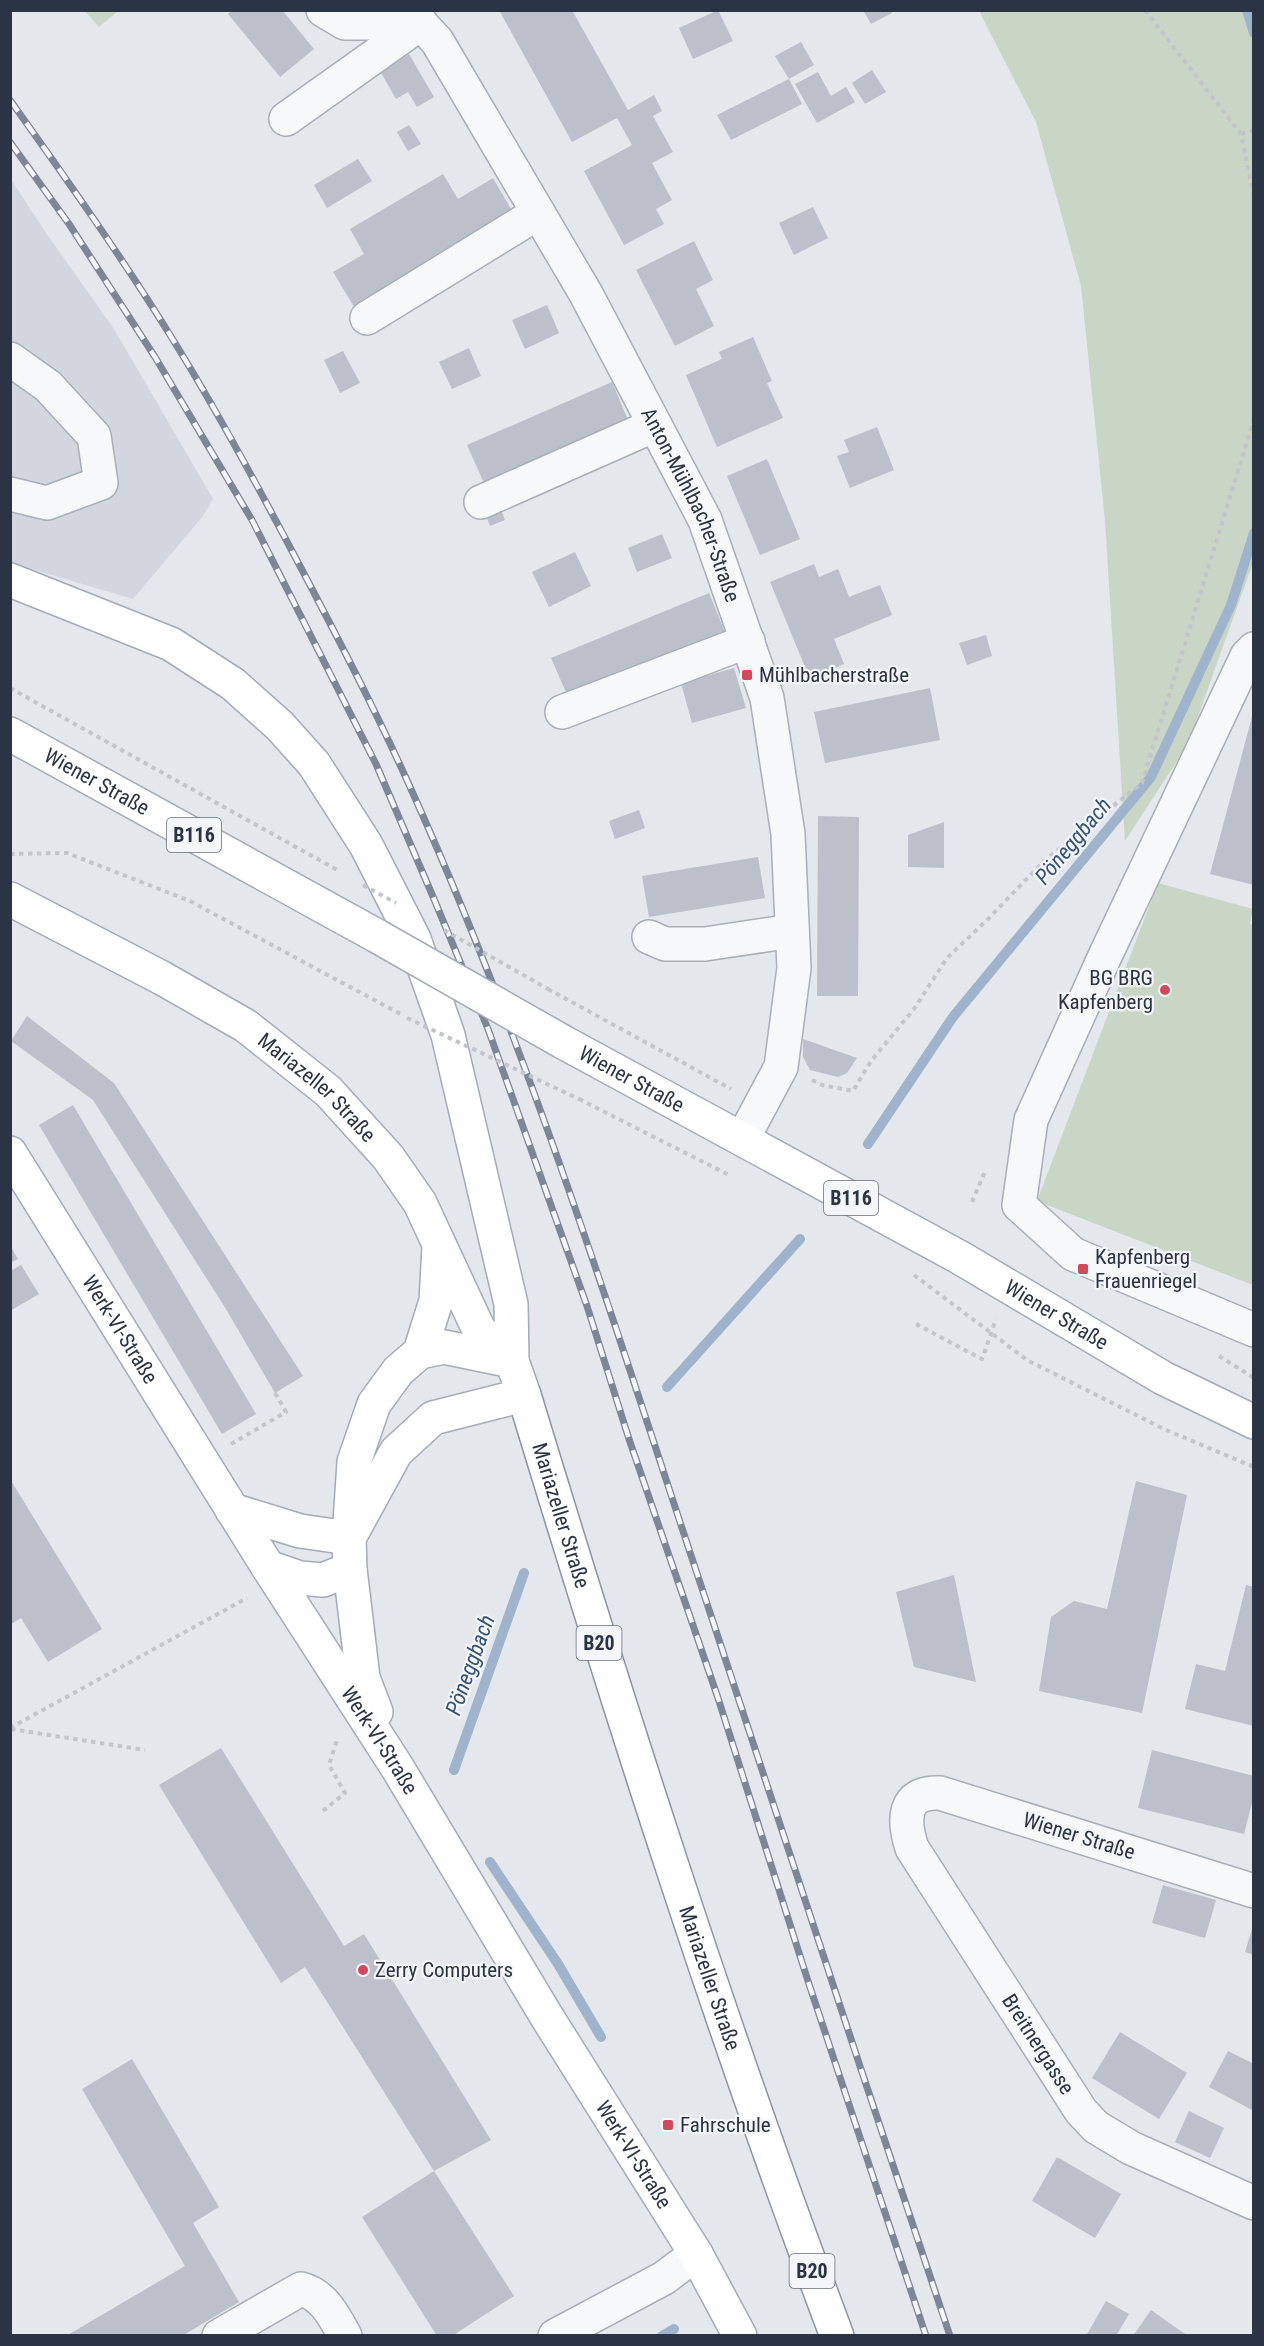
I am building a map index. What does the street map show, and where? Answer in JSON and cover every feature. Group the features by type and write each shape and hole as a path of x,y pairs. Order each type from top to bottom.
{"main road":[{"path":"10,580 171,644 233,684 280,726 314,764 366,844 414,939 448,1035 511,1305 512,1361 444,1347 420,1352 398,1371 374,1404 354,1462 349,1554 363,1678 397,1767"},
{"name":"Wiener Straße","path":"10,734 377,936 563,1042 959,1257 1163,1378 1254,1422"},
{"name":"Mariazeller Straße","path":"10,899 162,978 246,1026 328,1091 388,1157 420,1203 479,1330 512,1361 613,1688 675,1879 788,2206 837,2336"},
{"name":"Werk-VI-Straße","path":"10,1153 232,1510 262,1580 397,1767 547,2017 696,2254 740,2336"},
{"path":"420,1352 436,1301 439,1242"},
{"path":"262,1580 300,1578 323,1580 349,1554 396,1452 433,1418 524,1395"},
{"path":"232,1510 300,1530 349,1554"}],"street":[{"name":"Anton-Mühlbacher-Straße","path":"323,10 345,23 372,23 410,10 437,41 586,294 705,520 767,698 788,834 794,968 781,1066 742,1138"},
{"path":"286,119 421,23"},
{"path":"367,318 538,213"},
{"path":"10,359 48,386 94,436 102,483 47,503 10,494"},
{"path":"481,502 655,425"},
{"path":"562,712 748,641"},
{"path":"1254,649 1247,656 1105,956 1031,1120 1019,1205 1073,1254 1254,1330"},
{"path":"649,937 665,944 705,944 792,931"},
{"name":"Wiener Straße","path":"908,1808 918,1797 930,1792 940,1793 1254,1891"},
{"name":"Breitnergasse","path":"908,1808 907,1827 912,1848 1081,2110 1096,2127 1131,2148 1254,2203"},
{"path":"555,2336 664,2278 696,2254"},
{"path":"219,2336 301,2289 314,2293 332,2312 345,2336"}],"path":[{"path":"1145,10 1240,134 1254,197"},
{"path":"1240,134 1254,130"},
{"path":"781,1066 822,1085 853,1091 871,1061 914,1009 947,958 1044,861 1142,783 1254,419"},
{"path":"10,688 342,873"},
{"path":"10,854 66,853 190,901 407,1018 579,1099 736,1179"},
{"path":"352,879 404,908"},
{"path":"435,925 548,989"},
{"path":"972,1202 989,1162"},
{"path":"909,1272 1026,1360 1166,1430 1254,1467"},
{"path":"916,1324 982,1359"},
{"path":"255,1430 286,1412 275,1393"},
{"path":"10,1729 262,1580"},
{"path":"10,1729 145,1750"},
{"path":"322,1811 345,1793 329,1765 339,1731"}],"shaded area":[{"path":"10,178 114,329 213,499 203,516 133,599 11,563"}],"green space":[{"path":"85,11 118,11 99,27"},
{"path":"979,11 1253,11 1253,563 1188,744 1125,841 1105,521 1081,286 1036,122"},
{"name":"BG BRG Kapfenberg","path":"1158,883 1253,909 1250,924 1254,925 1253,1285 1037,1201"}],"building":[{"path":"232,10 282,10 314,49 280,77 228,14"},
{"path":"499,10 572,10 628,110 654,95 662,111 653,116 673,152 652,163 672,200 656,209 664,224 624,245 584,171 632,145 617,118 572,142"},
{"path":"718,10 733,41 693,59 679,28"},
{"path":"863,10 891,10 892,13 871,24"},
{"path":"801,42 814,65 789,79 775,56"},
{"path":"409,54 434,97 417,107 408,92 396,99 380,71"},
{"path":"872,70 886,92 865,104 852,83"},
{"path":"818,72 831,96 846,87 855,102 817,123 795,84"},
{"path":"789,79 802,104 731,140 717,115"},
{"path":"409,125 421,144 408,151 397,132"},
{"path":"358,159 372,181 327,208 314,185"},
{"path":"443,174 458,199 493,178 515,216 356,310 333,272 364,254 350,229"},
{"path":"813,207 828,238 794,255 779,223"},
{"path":"694,241 713,280 696,289 714,326 675,346 636,270"},
{"path":"547,305 559,333 525,349 512,320"},
{"path":"753,337 772,381 767,383 783,418 717,447 686,375 722,359 719,352"},
{"path":"469,348 481,376 452,389 439,362"},
{"path":"343,351 360,383 340,393 324,360"},
{"path":"612,382 628,420 484,483 467,445"},
{"path":"877,427 894,470 850,488 837,456 849,452 844,440"},
{"path":"767,459 800,539 760,555 727,476"},
{"path":"499,505 505,520 490,526 484,510"},
{"path":"662,534 672,558 637,572 628,548"},
{"path":"575,552 591,586 549,607 532,572"},
{"path":"814,564 819,577 838,569 849,597 880,585 892,615 834,639 844,664 810,679 770,582"},
{"path":"709,593 725,632 568,697 551,658"},
{"path":"986,635 992,656 967,665 959,643"},
{"path":"734,668 746,708 692,723 681,683"},
{"path":"930,688 940,740 825,763 814,712"},
{"path":"1254,713 1254,885 1210,874"},
{"path":"639,810 645,828 615,839 609,821"},
{"path":"818,816 859,817 858,996 817,996"},
{"path":"944,822 944,868 908,867 908,835"},
{"path":"758,857 765,898 649,917 642,876"},
{"path":"27,1016 114,1083 303,1376 275,1393 226,1309 93,1100 11,1041"},
{"path":"803,1039 857,1058 847,1073 838,1077 810,1070 803,1057"},
{"path":"73,1105 256,1414 222,1434 39,1125"},
{"path":"10,1245 18,1259 10,1263"},
{"path":"21,1265 39,1294 10,1311 10,1271"},
{"path":"10,1479 102,1629 48,1662 21,1618 10,1625"},
{"path":"1136,1481 1187,1495 1142,1713 1039,1691 1051,1617 1074,1601 1107,1609"},
{"path":"954,1575 976,1682 914,1667 896,1592"},
{"path":"1246,1585 1254,1587 1254,1726 1185,1709 1196,1664 1225,1671"},
{"path":"221,1748 344,1946 364,1934 491,2140 434,2171 305,1967 281,1983 159,1785"},
{"path":"1152,1750 1254,1776 1254,1795 1244,1834 1138,1808"},
{"path":"1163,1885 1216,1900 1205,1938 1152,1923"},
{"path":"1254,1926 1254,1955 1245,1952"},
{"path":"1120,2032 1187,2073 1159,2119 1092,2078"},
{"path":"1228,2051 1254,2064 1252,2110 1209,2087"},
{"path":"132,2059 219,2207 193,2223 239,2302 182,2336 66,2336 185,2266 82,2089"},
{"path":"1189,2111 1224,2128 1210,2158 1175,2142"},
{"path":"1057,2157 1121,2194 1095,2238 1032,2201"},
{"path":"434,2171 514,2296 452,2336 437,2336 362,2217"},
{"path":"1106,2301 1129,2314 1116,2336 1086,2336"},
{"path":"1151,2310 1188,2336 1133,2336"}],"waterway":[{"name":"Pöneggbach","path":"1247,10 1254,33"},
{"name":"Pöneggbach","path":"868,1144 953,1017 1151,777 1231,605 1254,533"},
{"name":"Pöneggbach","path":"667,1387 800,1239"},
{"name":"Pöneggbach","path":"454,1770 524,1573"},
{"name":"Pöneggbach","path":"490,1862 558,1964 601,2037"},
{"name":"Pöneggbach","path":"662,2336 674,2329"}],"railway":[{"path":"10,100 136,281 224,426 360,682 402,769 453,886 524,1066 589,1247 950,2336"},
{"path":"10,142 69,224 155,357 252,520 376,764 434,899 488,1029 587,1306 629,1439 718,1698 808,1981 926,2336"}],"place":[{"name":"Mühlbacherstraße","path":"747,675"},
{"name":"BG BRG Kapfenberg","path":"1165,990"},
{"name":"Kapfenberg Frauenriegel","path":"1083,1269"},
{"name":"Zerry Computers","path":"363,1970"},
{"name":"Fahrschule","path":"668,2125"}]}
